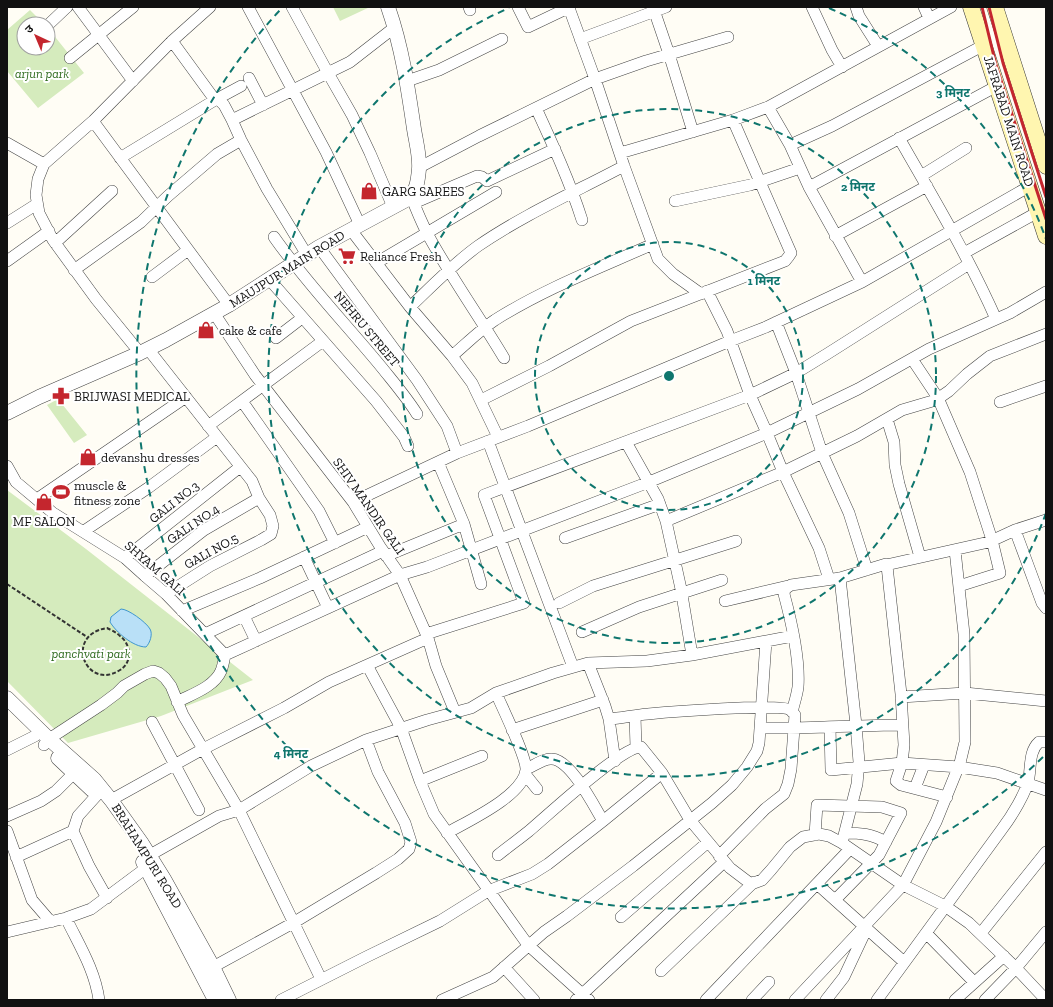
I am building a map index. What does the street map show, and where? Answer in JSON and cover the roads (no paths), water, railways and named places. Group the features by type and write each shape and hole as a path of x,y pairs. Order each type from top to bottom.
{"main road":[{"name":"JAFRABAD MAIN ROAD","path":"971,7 1046,236"},
{"name":"JAFRABAD MAIN ROAD","path":"995,7 1046,166"}],"street":[{"path":"56,17 67,7"},
{"path":"78,7 133,81"},
{"path":"210,7 172,41 93,121 44,164 38,179 36,195 39,213 55,243 74,270 186,398 252,481 259,498"},
{"path":"248,7 326,152 356,228 376,263 410,307 452,356 472,383 498,437"},
{"path":"292,7 352,115 393,207"},
{"path":"388,7 395,27 407,81 420,167 417,185 412,200 426,232 448,270 486,327 504,358"},
{"path":"518,7 528,27 570,7 624,166 658,259 673,274 704,292 730,340 750,395 783,472 834,578 856,725 858,767 857,784 846,842 817,884 706,1000"},
{"path":"580,39 654,9 666,7"},
{"path":"812,7 832,50 842,67"},
{"path":"856,7 859,16 878,46"},
{"path":"924,7 929,18"},
{"path":"620,153 733,120 768,107 951,7"},
{"path":"70,58 127,9"},
{"path":"654,9 692,132"},
{"path":"232,120 350,62 395,27"},
{"path":"420,167 595,79 646,61 728,37"},
{"path":"407,81 439,70 502,39"},
{"path":"172,41 215,100 220,100 222,102 266,189 307,255"},
{"path":"790,145 832,126 984,44"},
{"path":"249,78 263,105"},
{"path":"120,158 215,100 241,86"},
{"path":"809,187 997,86"},
{"path":"768,107 790,145 809,187 835,236 862,282"},
{"path":"536,108 555,149 582,220"},
{"path":"481,400 549,366 631,321 785,261 790,253 733,120"},
{"path":"93,121 229,305"},
{"path":"899,138 964,253 996,319"},
{"path":"74,270 141,222 217,154 241,140"},
{"path":"7,143 44,164"},
{"path":"921,176 966,148"},
{"path":"412,200 477,176 482,177 487,182 555,149"},
{"path":"410,307 448,270 478,246 523,219 624,166"},
{"path":"675,201 750,185 800,168"},
{"path":"835,236 927,186"},
{"path":"353,502 457,453 528,426 776,322 862,282 1030,186"},
{"path":"55,243 112,191"},
{"path":"376,263 426,232 496,192"},
{"name":"MAUJPUR MAIN ROAD","path":"7,414 39,397 144,351 229,305 319,247 393,207 412,200"},
{"path":"7,223 38,204"},
{"path":"964,253 1038,212"},
{"path":"7,261 49,231"},
{"name":"NEHRU STREET","path":"274,237 293,264 368,350 408,400 417,414"},
{"path":"452,356 494,321 547,291 653,244"},
{"path":"319,247 417,380 447,426 457,453"},
{"path":"152,277 188,250"},
{"path":"111,800 203,749 284,708 329,682 367,666 427,636 524,603 484,495 750,395 796,373 969,264"},
{"path":"269,279 376,401 404,438 408,446"},
{"path":"177,702 202,689 213,681 221,671 225,655 400,575 427,567 649,482 788,423 858,389 929,349 996,319 1046,292"},
{"name":"SHIV MANDIR GALI","path":"214,313 263,386 353,502 400,575 427,636 436,666 455,712"},
{"path":"276,338 302,318"},
{"path":"776,322 796,373 822,453 849,512 867,570"},
{"path":"666,521 783,472 857,436 902,410 938,398 949,391 967,374 990,356 1046,334"},
{"path":"208,426 323,341"},
{"path":"912,359 938,398 970,472 992,540 1000,573 959,586"},
{"path":"1000,402 1046,386"},
{"path":"37,499 186,398"},
{"path":"242,401 318,511 335,543"},
{"path":"887,419 894,442 895,465 899,484 920,557"},
{"path":"84,531 148,488 217,437"},
{"path":"488,441 573,668"},
{"path":"626,442 649,482 660,504 666,521 682,593 692,655"},
{"path":"438,462 464,524 481,584"},
{"name":"SHYAM GALI","path":"7,466 16,482 53,513 125,558 146,576 166,594 225,655"},
{"name":"GALI NO.3","path":"125,558 240,467"},
{"name":"GALI NO.5","path":"166,594 210,566 271,534 273,526 270,515 259,498"},
{"name":"GALI NO.4","path":"146,576 204,530 259,498"},
{"path":"565,538 660,504"},
{"path":"725,601 955,550 992,540 1015,530 1046,520"},
{"path":"205,634 316,582 385,553 464,524"},
{"path":"182,611 260,578 368,527"},
{"path":"1015,530 1042,604 1046,608"},
{"path":"559,603 593,586 736,541"},
{"path":"795,1000 903,885 936,822 959,767 965,742 964,634 955,550"},
{"path":"304,557 328,608"},
{"path":"886,565 901,697 904,745 902,763 896,780 901,785 947,797"},
{"path":"582,632 639,607 722,580"},
{"path":"788,586 784,591 791,622 798,687 792,712"},
{"path":"244,616 256,641"},
{"path":"7,932 66,918 91,909 107,898 148,861 205,823 219,816 239,810 311,766 366,740 401,728 471,708 496,693 553,673 588,663 648,661 692,655 793,636"},
{"path":"442,1000 493,977 544,932 633,866 712,803 732,785 747,767 757,751 762,707 766,641"},
{"path":"588,663 603,700 609,720 615,760"},
{"path":"367,666 401,728 420,781 434,814 528,945 582,998 722,859 765,809 784,794 791,769 795,715 789,710 775,707 762,707 635,716 609,720"},
{"path":"7,750 43,740 102,705 117,694 124,686 145,674 154,671 159,673 171,686 177,702 239,810 321,979"},
{"path":"496,693 512,730 525,772 536,789"},
{"path":"901,697 965,694 1046,701"},
{"name":"BRAHAMPURI ROAD","path":"7,698 43,740 97,795 148,861 215,1000"},
{"path":"512,730 603,700"},
{"name":"BRAHAMPURI ROAD","path":"7,710 94,779 111,800 213,967 228,1000"},
{"path":"635,716 636,747"},
{"path":"152,722 200,810"},
{"path":"760,728 794,729 856,725 902,725"},
{"path":"830,727 831,770 902,763 959,767 997,773 1046,790"},
{"path":"213,967 293,923 376,873 409,850 411,842 405,823 378,772 366,740"},
{"path":"877,1000 1002,830 1014,810 1027,783 1032,752 1039,742 1046,742"},
{"path":"498,855 615,760 636,747 641,747 662,773 690,820 722,859 738,875 751,884 762,880 790,846 803,837 815,835 829,836 846,842 872,864 903,885 945,906 968,922 981,933 1046,1000"},
{"path":"420,781 482,756"},
{"path":"447,833 494,806 522,783 525,772 546,760 553,759 571,770 603,821"},
{"path":"915,788 924,765"},
{"path":"7,816 41,801 56,791 74,773"},
{"path":"281,1000 440,921 488,891 532,874 548,864 662,773"},
{"path":"97,795 78,816 74,831 89,866 107,898"},
{"path":"815,835 817,804 882,807 901,813 879,855 872,864 835,900"},
{"path":"7,831 32,900 50,922"},
{"path":"16,857 74,831"},
{"path":"846,842 863,833 875,836 886,842"},
{"path":"621,917 708,842"},
{"path":"981,933 1046,852"},
{"path":"661,971 754,882"},
{"path":"817,884 904,962"},
{"path":"66,918 94,974 99,1000"},
{"path":"826,1000 844,977 865,927"},
{"path":"985,1000 1016,968 1046,932"},
{"path":"926,933 974,982"},
{"path":"955,1000 1004,956"},
{"path":"504,967 533,1000"},
{"path":"752,1000 769,982"}],"water":[{"path":"121,609 137,616 150,629 151,638 146,647 130,642 116,630 110,622 111,617"}],"railway":[{"path":"982,7 996,65 1046,219"},
{"path":"989,7 1003,63 1046,197"}],"place":[{"name":"GARG SAREES","path":"369,191"},
{"name":"Reliance Fresh","path":"347,256"},
{"name":"cake & cafe","path":"206,330"},
{"name":"BRIJWASI MEDICAL","path":"61,396"},
{"name":"devanshu dresses","path":"88,457"},
{"name":"muscle & fitness zone","path":"61,492"},
{"name":"MF SALON","path":"44,502"}],"park label":[{"name":"arjun park","path":"42,73"},
{"name":"panchvati park","path":"91,653"}]}
